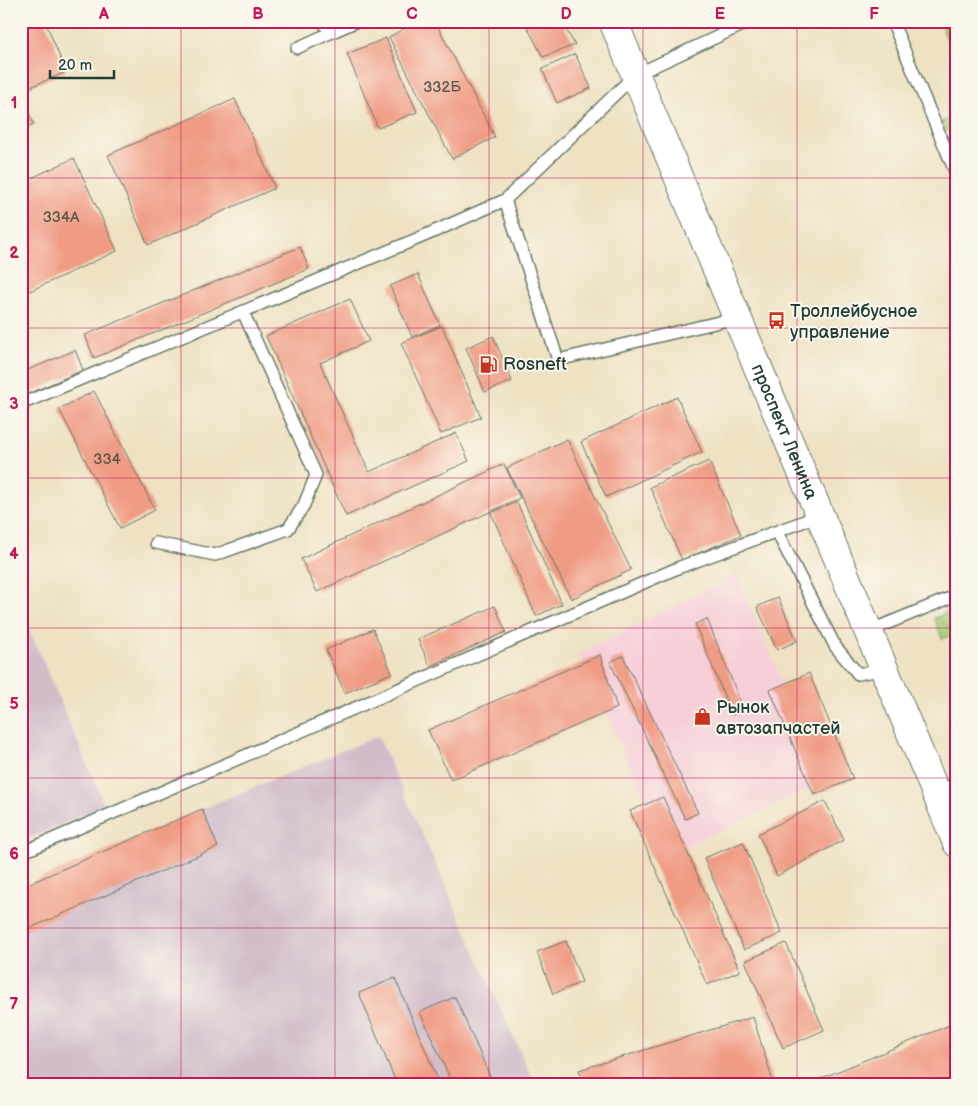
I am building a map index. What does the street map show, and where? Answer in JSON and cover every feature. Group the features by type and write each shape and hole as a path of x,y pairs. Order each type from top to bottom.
{"main road":[{"name":"проспект Ленина","path":"613,21 736,318 885,669 946,788 957,842"}],"lane":[{"path":"323,21 330,33"},
{"path":"297,48 358,21"},
{"path":"21,404 505,200 635,75 751,21"},
{"path":"892,21 957,176"},
{"path":"505,200 558,360 736,318"},
{"path":"156,543 215,555 288,529 304,505 316,475 243,312"},
{"path":"21,853 680,567 821,515"},
{"path":"777,532 835,646 858,674 885,669"},
{"path":"869,631 957,595"}],"shaded area":[{"name":"Рынок автозапчастей","path":"736,574 824,781 670,854 579,653"},
{"path":"21,610 105,806 21,842"},
{"path":"378,736 535,1085 21,1085 21,887"}],"green space":[{"path":"939,21 957,21 957,63"},
{"path":"957,112 957,127 939,134 936,126"},
{"path":"957,608 957,633 942,639 934,618"}],"building":[{"path":"21,21 45,21 66,72 21,91"},
{"path":"418,21 435,21 495,137 452,159 389,37"},
{"path":"524,21 561,21 575,45 543,57"},
{"path":"386,38 417,112 378,128 347,54"},
{"path":"575,54 591,88 557,103 542,69"},
{"path":"21,96 34,124 21,130"},
{"path":"235,99 275,188 148,245 108,155"},
{"path":"74,158 117,251 21,295 21,183"},
{"path":"300,247 309,269 94,358 85,335"},
{"path":"418,274 440,325 412,337 390,286"},
{"path":"350,299 369,341 320,363 369,472 456,433 469,461 346,516 266,336"},
{"path":"442,326 481,417 441,434 401,343"},
{"name":"Rosneft","path":"493,336 512,381 485,392 466,348"},
{"path":"75,350 83,370 21,397 21,373"},
{"path":"94,391 155,510 120,528 59,409"},
{"path":"677,397 702,452 606,497 581,442"},
{"path":"567,439 631,570 571,599 507,468"},
{"path":"709,461 741,535 682,560 650,487"},
{"path":"504,464 520,498 317,592 301,559"},
{"path":"517,502 562,604 536,616 491,513"},
{"path":"778,597 797,641 777,650 757,607"},
{"path":"495,606 506,632 430,666 418,639"},
{"path":"707,619 744,710 732,715 695,624"},
{"path":"373,629 392,673 345,693 326,650"},
{"path":"600,655 617,708 451,780 428,730"},
{"path":"623,656 698,813 685,819 610,662"},
{"path":"809,673 853,779 814,795 770,690"},
{"path":"663,797 740,971 707,985 630,811"},
{"path":"825,801 844,840 777,876 758,834"},
{"path":"202,809 218,847 21,932 21,887"},
{"path":"743,842 782,933 744,950 704,858"},
{"path":"566,941 582,982 553,994 537,952"},
{"path":"786,943 824,1030 783,1048 745,961"},
{"path":"395,978 440,1085 397,1085 359,993"},
{"path":"455,997 494,1085 453,1085 420,1012"},
{"path":"753,1017 774,1085 584,1085 579,1070"},
{"path":"957,1022 957,1079 944,1085 805,1085"}],"place":[{"name":"Троллейбусное управление","path":"776,321"},
{"name":"Rosneft","path":"489,364"},
{"name":"Рынок автозапчастей","path":"702,717"}]}
